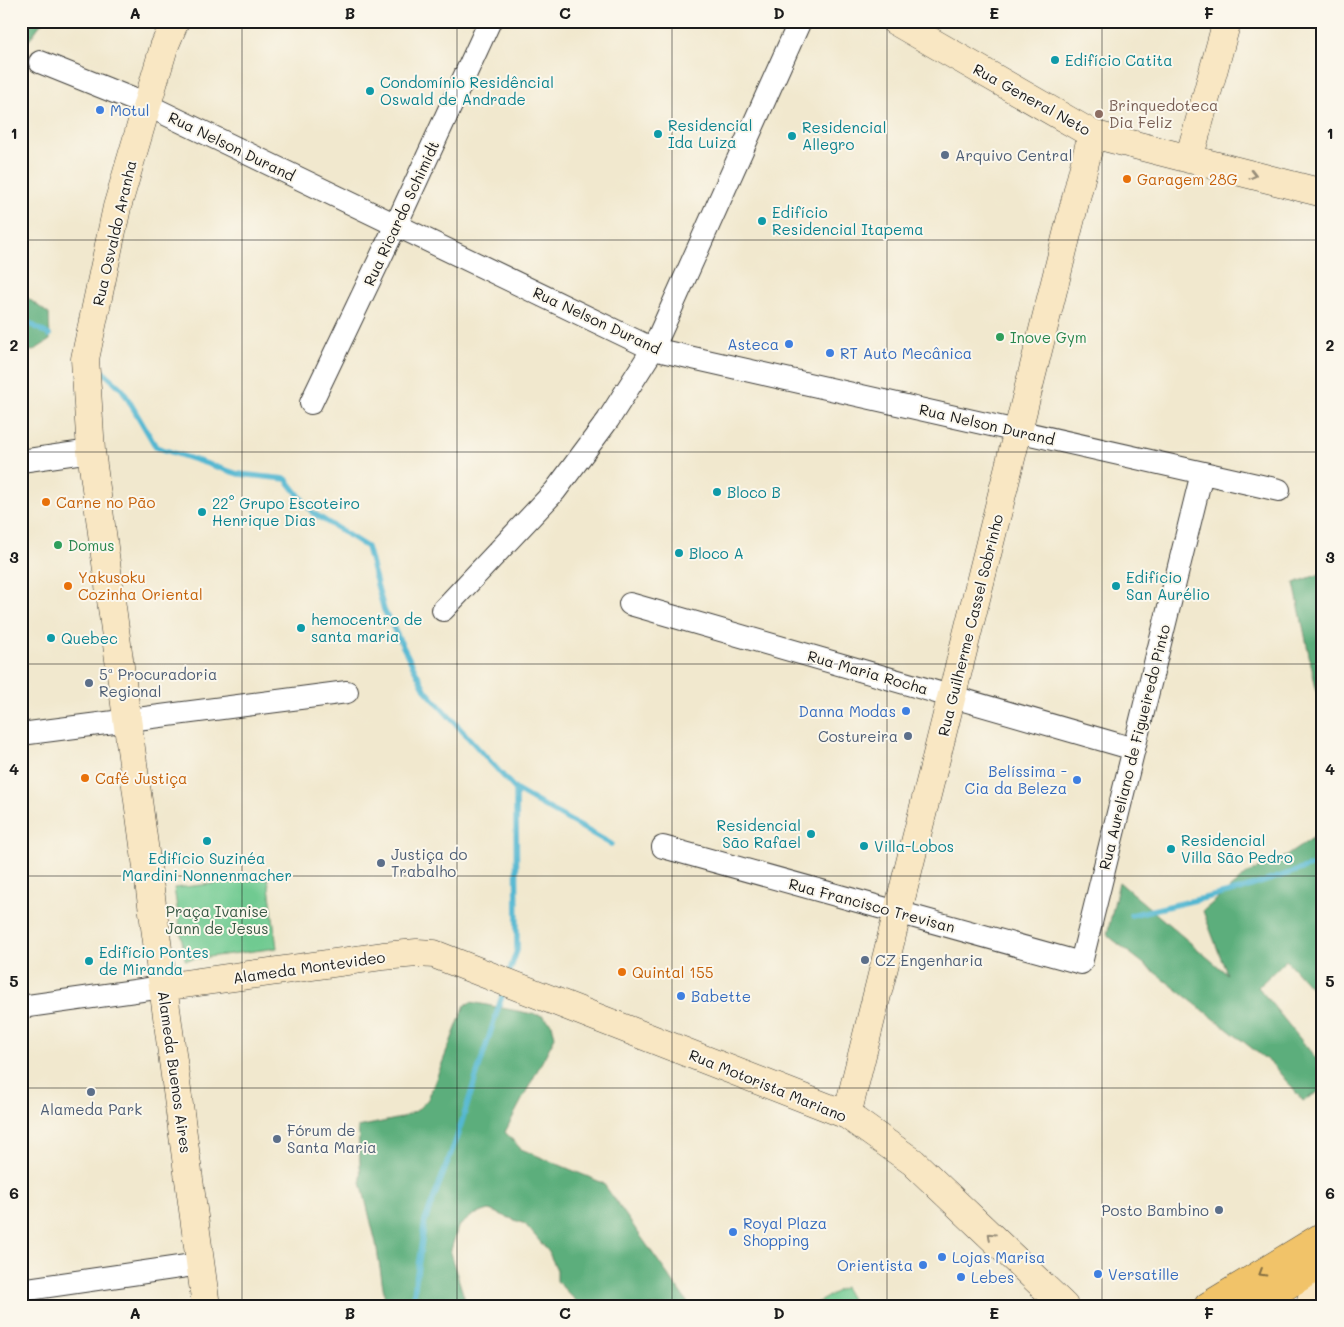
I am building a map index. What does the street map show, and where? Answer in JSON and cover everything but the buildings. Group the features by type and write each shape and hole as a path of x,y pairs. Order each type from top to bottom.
{"main road":[{"path":"1208,1306 1316,1253"},
{"path":"1253,1306 1316,1253"}],"street":[{"name":"Rua Osvaldo Aranha","path":"92,451 85,359 117,207 164,48 175,21"},
{"name":"Rua Ricardo Schimidt","path":"311,403 490,21"},
{"path":"443,610 555,490 608,420 653,348 800,21"},
{"name":"Rua General Neto","path":"895,21 1092,134 1323,192"},
{"path":"1189,159 1227,21"},
{"name":"Rua Nelson Durand","path":"40,62 147,105 653,348 1279,490"},
{"name":"Rua Guilherme Cassel Sobrinho","path":"848,1115 1092,134"},
{"path":"21,461 92,451"},
{"name":"Alameda Buenos Aires","path":"92,451 206,1306"},
{"name":"Rua Aureliano de Figueiredo Pinto","path":"1081,963 1202,473"},
{"name":"Rua Maria Rocha","path":"630,604 1134,748"},
{"path":"21,734 347,692"},
{"name":"Rua Francisco Trevisan","path":"663,847 1081,963"},
{"name":"Alameda Montevideo","path":"21,1007 416,953 434,954 475,970"},
{"name":"Rua Motorista Mariano","path":"475,970 848,1115 912,1162 1064,1306"},
{"path":"1310,1306 1316,1278 1316,1253"},
{"path":"21,1290 200,1264"}],"green space":[{"path":"21,21 43,21 21,51"},
{"path":"21,293 49,314 50,340 33,351 21,349"},
{"path":"1323,573 1323,697 1318,698 1294,583"},
{"path":"1323,831 1323,1001 1286,960 1258,987 1323,1067 1323,1089 1303,1101 1272,1064 1107,935 1119,882 1227,974 1203,911 1248,873 1286,856"},
{"name":"Praça Ivanise Jann de Jesus","path":"268,878 277,948 185,960 174,888"},
{"path":"471,1002 543,1016 552,1024 555,1037 505,1132 521,1149 603,1183 690,1306 582,1306 557,1281 557,1270 548,1251 525,1224 489,1210 473,1215 458,1227 450,1253 467,1306 386,1306 376,1243 361,1182 358,1127 401,1118 416,1111 428,1099 465,1005"},
{"path":"844,1287 855,1306 812,1306"}],"waterway":[{"path":"21,318 49,335"},
{"path":"102,371 122,389 156,447 238,474 286,479 313,513 367,547 384,610 426,691 516,790 517,950 508,976"},
{"path":"516,790 611,844"},
{"path":"1131,915 1239,890 1323,862"},
{"path":"412,1306 425,1221 455,1143 504,990"}],"place":[{"name":"Edifício Catita","path":"1055,60"},
{"name":"Condomínio Residêncial Oswald de Andrade","path":"370,91"},
{"name":"Motul","path":"100,110"},
{"name":"Brinquedoteca Dia Feliz","path":"1099,114"},
{"name":"Residencial Ida Luiza","path":"658,134"},
{"name":"Residencial Allegro","path":"792,136"},
{"name":"Arquivo Central","path":"945,155"},
{"name":"Garagem 28G","path":"1127,179"},
{"name":"Edifício Residencial Itapema","path":"762,221"},
{"name":"Inove Gym","path":"1000,337"},
{"name":"Asteca","path":"789,344"},
{"name":"RT Auto Mecânica","path":"830,353"},
{"name":"Bloco B","path":"717,492"},
{"name":"Carne no Pão","path":"46,502"},
{"name":"22° Grupo Escoteiro Henrique Dias","path":"202,512"},
{"name":"Domus","path":"58,545"},
{"name":"Bloco A","path":"679,553"},
{"name":"Yakusoku Cozinha Oriental","path":"68,586"},
{"name":"Edifício San Aurélio","path":"1116,586"},
{"name":"hemocentro de santa maria","path":"301,628"},
{"name":"Quebec","path":"51,638"},
{"name":"5ª Procuradoria Regional","path":"89,683"},
{"name":"Danna Modas","path":"906,711"},
{"name":"Costureira","path":"908,736"},
{"name":"Café Justiça","path":"85,778"},
{"name":"Belíssima - Cia da Beleza","path":"1077,780"},
{"name":"Residencial São Rafael","path":"811,834"},
{"name":"Edifício Suzinéa Mardini Nonnenmacher","path":"207,841"},
{"name":"Villa-Lobos","path":"864,846"},
{"name":"Residencial Villa São Pedro","path":"1171,849"},
{"name":"Justiça do Trabalho","path":"381,863"},
{"name":"CZ Engenharia","path":"865,960"},
{"name":"Edifício Pontes de Miranda","path":"89,961"},
{"name":"Quintal 155","path":"622,972"},
{"name":"Babette","path":"681,996"},
{"name":"Alameda Park","path":"91,1092"},
{"name":"Fórum de Santa Maria","path":"277,1139"},
{"name":"Posto Bambino","path":"1219,1210"},
{"name":"Royal Plaza Shopping","path":"733,1232"},
{"name":"Lojas Marisa","path":"942,1257"},
{"name":"Orientista","path":"923,1265"},
{"name":"Versatille","path":"1098,1274"},
{"name":"Lebes","path":"961,1277"}]}
